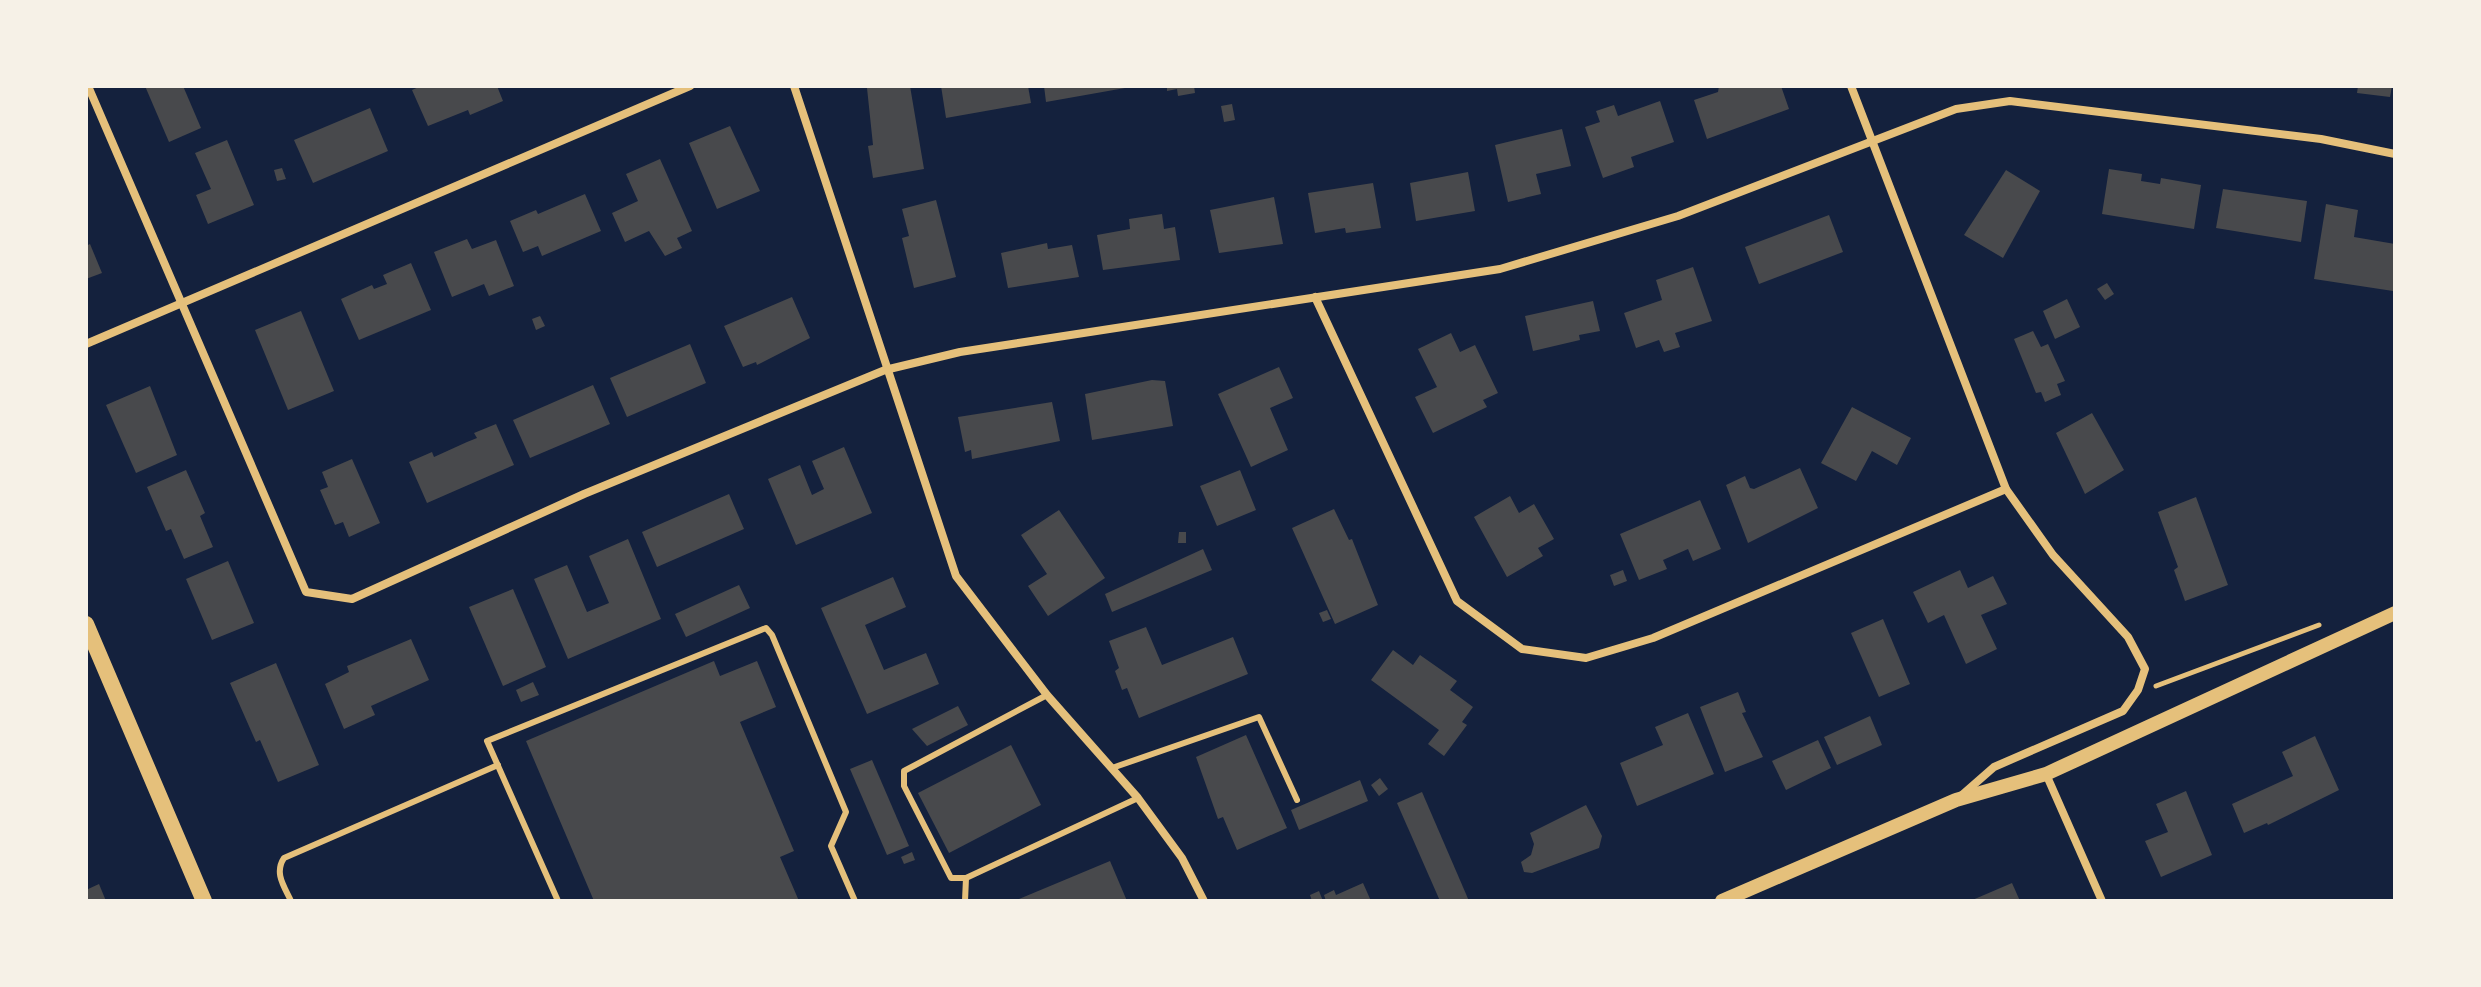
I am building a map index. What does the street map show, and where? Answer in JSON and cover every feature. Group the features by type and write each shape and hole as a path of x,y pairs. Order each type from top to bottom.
{"main road":[{"path":"86,624 204,901"}],"street":[{"path":"88,86 306,592 352,599 584,494 885,370 960,352 1500,269 1678,216 1956,109 2010,101 2321,139 2395,154"},
{"path":"86,344 690,86"},
{"path":"794,86 885,370 956,576 1047,695 1138,798 1182,858 1204,901"},
{"path":"1851,86 2006,489 2053,555 2128,637 2145,669 2138,690 2123,711 1994,767 1956,800"},
{"path":"1315,297 1457,601 1522,649 1586,658 1653,638 2006,489"},
{"path":"1722,901 1956,800 2046,774 2395,613"},
{"path":"2046,774 2102,901"}],"lane":[{"path":"558,901 487,741 766,628 772,635 846,812 831,846 855,901"},
{"path":"1047,695 904,771 904,786 951,878 966,878 1138,798"},
{"path":"1112,768 1259,717 1297,800"},
{"path":"291,901 280,878 279,866 284,858 498,765"},
{"path":"965,901 966,878"}],"path":[{"path":"2138,690 2158,686 2324,624"}],"building":[{"path":"145,86 183,86 201,128 169,142"},
{"path":"421,86 497,86 503,101 470,115 468,110 428,126 412,90"},
{"path":"910,86 924,169 873,178 868,146 873,145 867,88"},
{"path":"941,86 1028,86 1031,103 946,118"},
{"path":"1044,86 1124,86 1125,88 1046,102"},
{"path":"1167,86 1194,86 1195,93 1178,96 1177,89 1167,91"},
{"path":"1719,86 1781,86 1789,109 1707,139 1694,100 1718,92"},
{"path":"2358,86 2392,86 2390,97 2357,93"},
{"path":"1660,101 1674,142 1631,157 1634,167 1603,178 1585,127 1600,122 1596,111 1614,105 1618,116"},
{"path":"1232,104 1235,120 1224,122 1221,106"},
{"path":"370,108 388,151 313,183 294,140"},
{"path":"730,126 760,191 717,209 689,143"},
{"path":"1562,129 1571,166 1536,174 1541,194 1508,202 1495,145"},
{"path":"227,140 254,205 208,224 196,195 211,189 195,153"},
{"path":"660,159 692,231 677,238 682,248 665,256 649,231 625,242 612,213 638,201 626,174"},
{"path":"282,168 286,179 277,181 274,170"},
{"path":"2109,169 2142,174 2141,181 2160,184 2161,178 2201,185 2194,229 2102,214"},
{"path":"2006,170 2040,191 2003,258 1964,235"},
{"path":"1468,172 1475,211 1416,221 1410,183"},
{"path":"1373,183 1381,228 1346,233 1345,228 1315,233 1308,193"},
{"path":"2223,189 2307,201 2301,242 2216,228"},
{"path":"585,194 601,231 542,256 538,246 523,252 510,221 536,210 538,214"},
{"path":"1274,197 1283,244 1219,253 1210,210"},
{"path":"936,200 956,277 914,288 902,238 909,236 902,209"},
{"path":"2326,204 2358,210 2354,237 2395,244 2393,291 2314,279"},
{"path":"1162,214 1164,229 1175,227 1180,260 1103,270 1097,235 1130,229 1129,219"},
{"path":"1829,215 1843,252 1759,284 1745,247"},
{"path":"467,239 472,249 496,240 514,286 489,296 484,284 452,297 434,252"},
{"path":"1047,243 1048,249 1072,245 1079,277 1008,288 1001,253"},
{"path":"90,244 102,273 86,279 86,246"},
{"path":"411,263 431,310 359,340 341,299 372,285 374,289 387,284 383,275"},
{"path":"1693,267 1712,321 1675,333 1680,347 1664,352 1659,340 1636,348 1624,313 1662,300 1656,280"},
{"path":"2107,283 2114,294 2105,300 2097,289"},
{"path":"792,297 810,338 757,365 756,362 743,367 724,326"},
{"path":"2067,299 2080,327 2055,339 2043,311"},
{"path":"1593,301 1600,331 1579,335 1580,340 1533,351 1525,316"},
{"path":"301,311 334,391 288,410 255,330"},
{"path":"540,316 545,326 536,330 532,319"},
{"path":"2033,331 2041,347 2048,344 2065,381 2057,384 2061,395 2045,402 2041,392 2036,393 2014,339"},
{"path":"1451,333 1460,352 1475,345 1498,393 1483,400 1487,407 1433,433 1415,397 1437,387 1418,349"},
{"path":"690,344 706,383 627,417 610,378"},
{"path":"1279,367 1293,398 1270,408 1288,450 1251,467 1218,394"},
{"path":"1152,380 1165,381 1173,426 1092,440 1085,394"},
{"path":"593,385 610,424 530,458 513,420"},
{"path":"150,386 177,455 136,473 106,405"},
{"path":"1052,402 1060,441 972,459 971,450 965,452 958,417"},
{"path":"1852,407 1911,438 1897,465 1872,451 1856,481 1821,463"},
{"path":"2092,413 2124,470 2085,494 2056,433"},
{"path":"496,424 514,465 427,503 409,462 432,452 434,457 477,438 474,433"},
{"path":"844,447 872,513 796,545 768,479 800,465 812,495 824,489 812,461"},
{"path":"352,459 380,523 349,537 343,522 335,525 320,490 328,487 322,472"},
{"path":"1800,468 1818,508 1748,543 1726,485 1745,476 1750,488 1754,489"},
{"path":"186,470 205,513 200,516 213,547 184,559 171,529 166,531 147,487"},
{"path":"1240,470 1256,510 1217,526 1200,486"},
{"path":"729,494 744,529 657,567 642,532"},
{"path":"1510,496 1519,513 1534,504 1554,539 1538,548 1543,556 1507,577 1474,517"},
{"path":"2196,497 2228,585 2185,601 2174,570 2178,567 2158,512"},
{"path":"1700,500 1721,549 1693,561 1688,549 1663,560 1667,569 1639,580 1620,534"},
{"path":"1334,509 1349,540 1352,539 1378,605 1335,624 1292,528"},
{"path":"1059,510 1105,578 1048,616 1028,586 1047,574 1021,535"},
{"path":"1179,532 1186,532 1186,543 1178,543"},
{"path":"628,539 661,619 568,659 534,579 567,565 587,612 609,603 589,556"},
{"path":"1203,549 1212,570 1112,612 1105,594"},
{"path":"228,561 254,623 212,640 186,579"},
{"path":"1623,570 1627,581 1614,586 1610,575"},
{"path":"1960,570 1968,588 1993,576 2007,604 1981,615 1997,649 1966,664 1944,615 1928,623 1913,592"},
{"path":"893,577 906,607 865,625 884,670 926,653 939,684 867,714 821,608"},
{"path":"739,585 750,608 686,637 675,614"},
{"path":"513,589 546,667 503,686 469,607"},
{"path":"1327,610 1331,619 1323,622 1319,613"},
{"path":"1883,619 1910,684 1879,697 1851,633"},
{"path":"1146,627 1162,665 1233,637 1248,674 1139,718 1127,688 1122,690 1115,671 1119,668 1109,641"},
{"path":"411,639 429,680 371,706 375,715 344,729 325,684 349,672 347,666"},
{"path":"1393,650 1413,665 1420,655 1457,681 1450,690 1473,707 1462,722 1467,725 1444,756 1428,744 1439,730 1371,680"},
{"path":"714,661 720,676 757,661 776,707 740,722 794,851 780,857 799,901 594,901 526,741"},
{"path":"276,663 319,765 278,782 230,683"},
{"path":"533,682 539,695 521,702 516,690"},
{"path":"1738,692 1746,712 1742,713 1763,757 1725,772 1700,707"},
{"path":"958,706 968,725 927,746 912,729"},
{"path":"1688,713 1714,774 1637,806 1620,763 1663,745 1655,727"},
{"path":"1870,716 1882,745 1837,765 1824,737"},
{"path":"1246,735 1287,828 1237,850 1223,817 1218,819 1196,757"},
{"path":"2315,736 2339,790 2268,825 2244,833 2232,804 2293,776 2282,752"},
{"path":"1818,740 1831,768 1786,790 1772,761"},
{"path":"1011,745 1041,805 949,853 918,793"},
{"path":"872,760 909,846 887,855 850,769"},
{"path":"1380,778 1388,789 1379,796 1371,785"},
{"path":"1360,780 1368,801 1299,830 1291,810"},
{"path":"2186,791 2212,855 2161,877 2145,841 2168,832 2156,804"},
{"path":"1422,792 1469,901 1440,901 1397,803"},
{"path":"1586,805 1602,836 1599,848 1532,873 1524,872 1521,862 1531,855 1534,844 1530,833"},
{"path":"912,852 915,860 904,864 901,857"},
{"path":"1110,861 1127,901 1014,901"},
{"path":"1363,883 1371,901 1326,901 1324,895 1334,890 1336,895"},
{"path":"2012,883 2020,901 1970,901"},
{"path":"99,884 106,901 86,901 86,890"},
{"path":"1319,891 1323,901 1312,901 1310,895"}]}
